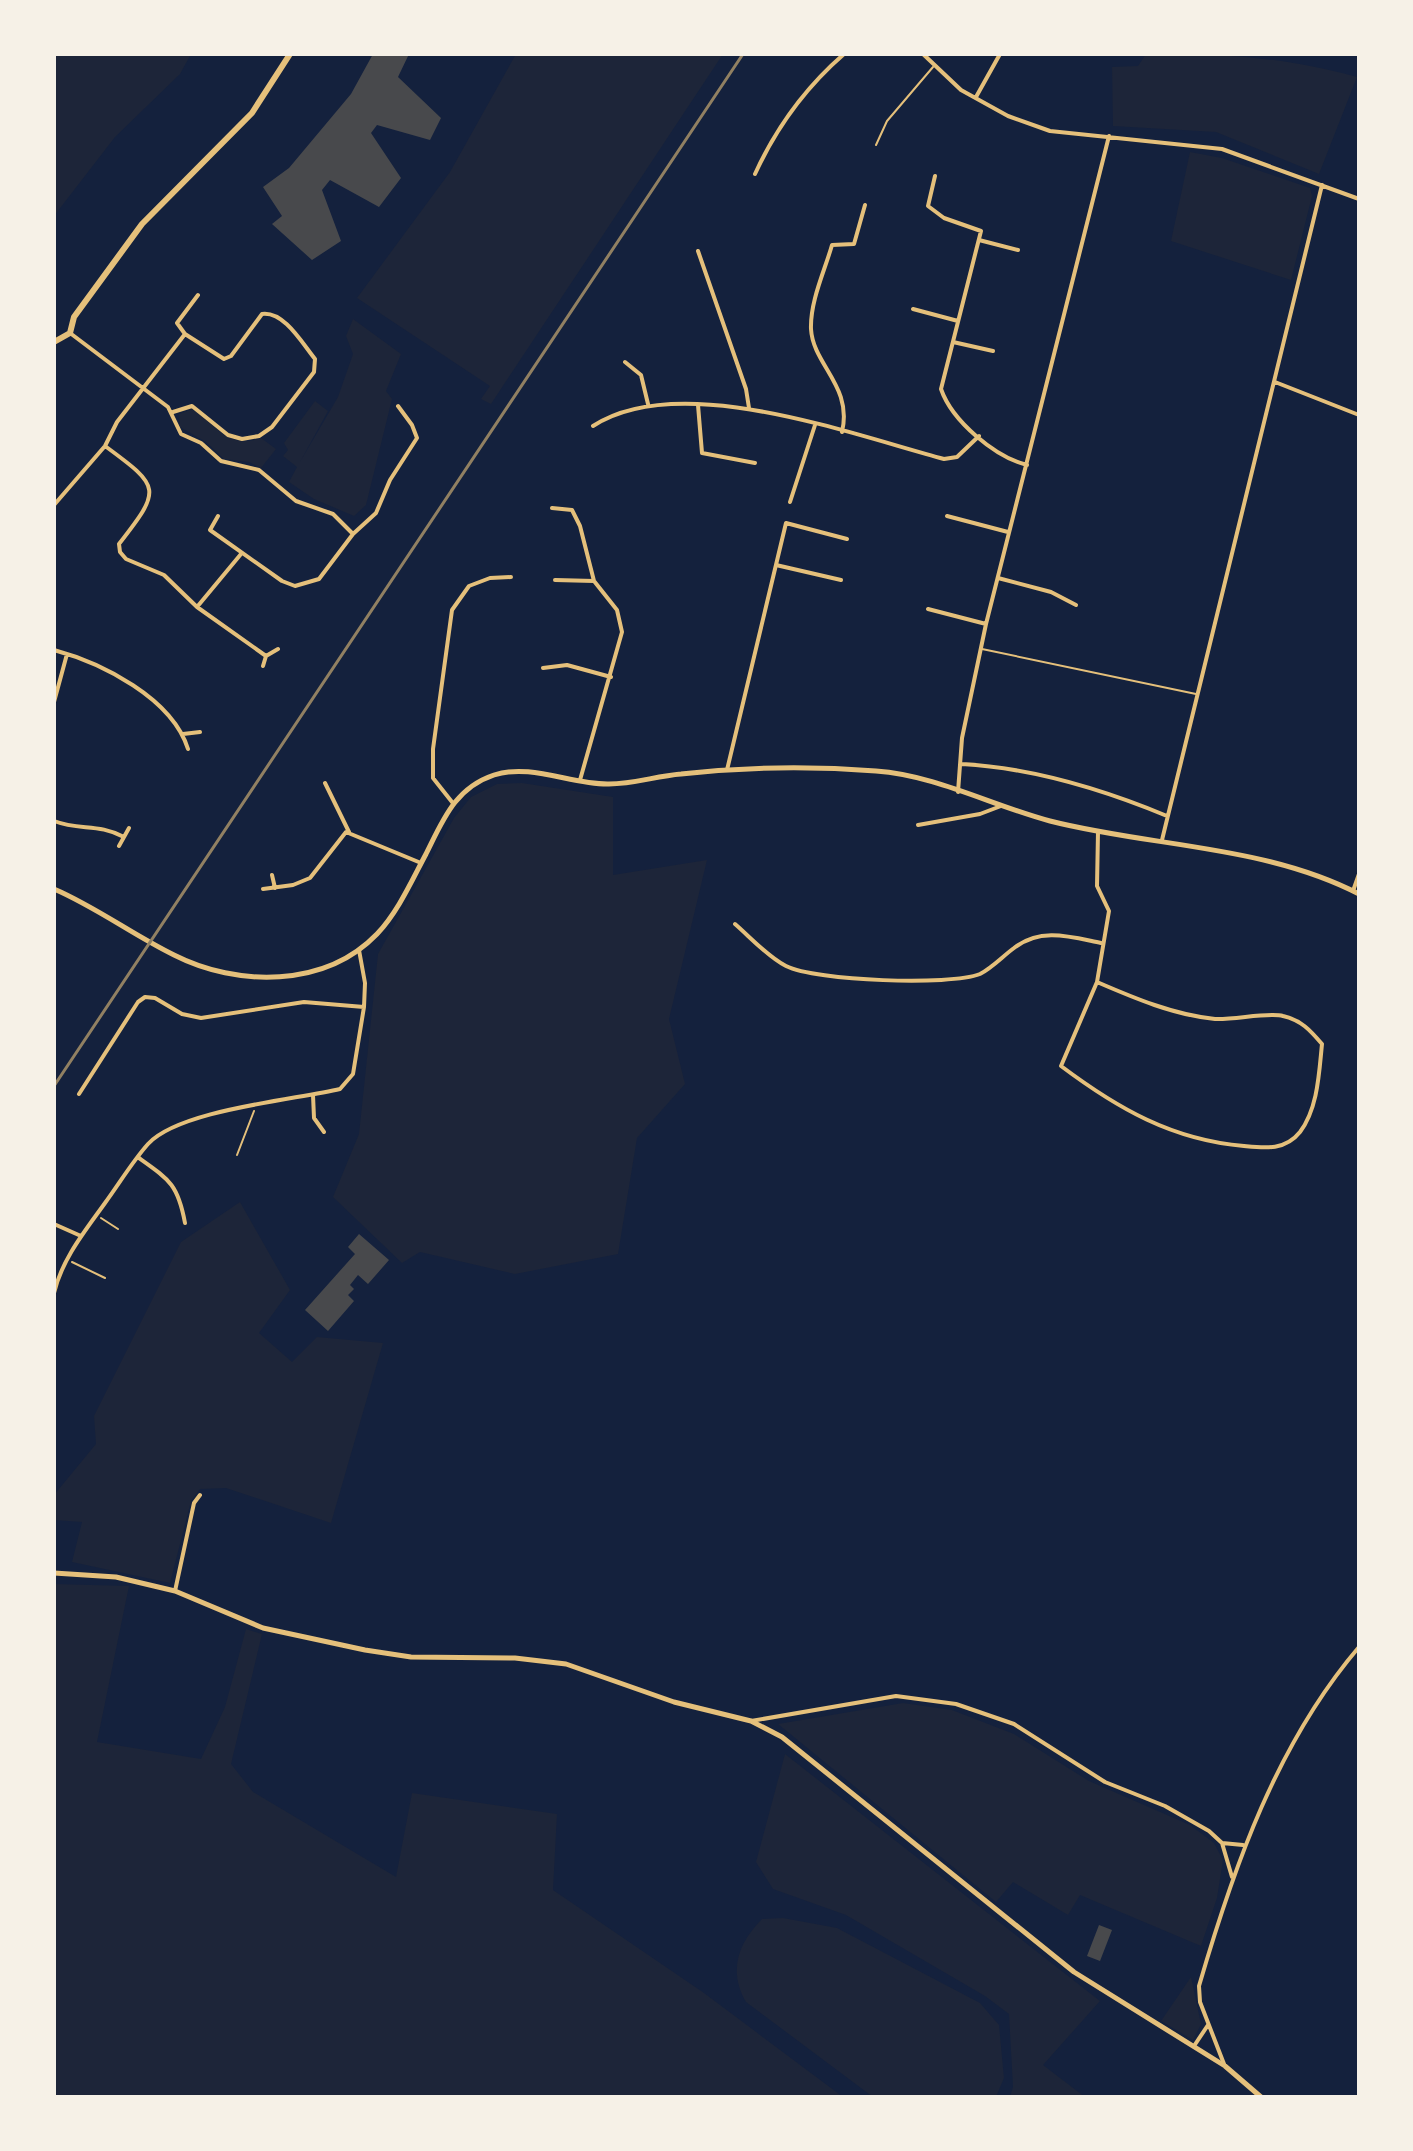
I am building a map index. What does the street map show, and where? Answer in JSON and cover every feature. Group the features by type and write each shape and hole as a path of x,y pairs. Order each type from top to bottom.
{"main road":[{"path":"54,342 70,333 74,317 142,224 252,113 290,54"}],"street":[{"path":"755,174 777,130 821,73 844,54"},
{"path":"923,54 933,67 961,90 1008,116 1050,131 1222,149 1359,199"},
{"path":"976,97 1000,54"},
{"path":"958,792 962,738 986,624 1109,136"},
{"path":"935,176 928,206 944,218 981,231 941,389 946,403 994,452 1027,465"},
{"path":"1162,840 1322,185"},
{"path":"842,432 847,411 811,332 812,315 832,245 854,244 865,205"},
{"path":"979,240 1018,250"},
{"path":"698,251 746,389 749,408"},
{"path":"173,412 183,406 193,406 225,434 251,439 272,427 314,372 315,359 280,319 270,313 262,314 231,356 224,359 185,334 177,323 198,295"},
{"path":"913,309 958,321"},
{"path":"70,333 173,412 180,433 203,445 221,461 259,470 296,501 333,514 353,534"},
{"path":"54,505 105,446 117,422 179,337 185,334"},
{"path":"953,342 993,351"},
{"path":"625,362 641,375 648,404"},
{"path":"1275,382 1359,415"},
{"path":"593,426 618,412 648,404 749,408 944,459 957,457 979,436"},
{"path":"698,405 702,453 755,463"},
{"path":"218,516 210,530 282,581 295,586 319,579 353,534 376,513 390,480 417,438 398,406"},
{"path":"790,502 815,425"},
{"path":"105,446 146,479 151,492 149,505 119,544 120,552 126,559 164,575 197,607 266,656"},
{"path":"552,508 572,510 580,526 594,581 617,610 622,632 580,780"},
{"path":"947,516 1008,532"},
{"path":"727,770 786,523 847,539"},
{"path":"197,607 241,554"},
{"path":"776,565 841,580"},
{"path":"452,802 433,778 433,749 452,610 469,586 490,578 511,577"},
{"path":"998,578 1051,592 1076,605"},
{"path":"555,580 594,581"},
{"path":"928,609 986,624"},
{"path":"263,666 266,656 278,649"},
{"path":"54,650 109,670 173,717 188,749"},
{"path":"54,702 67,654"},
{"path":"543,668 567,665 611,677"},
{"path":"183,734 200,732"},
{"path":"961,764 1035,773 1106,793 1167,816"},
{"path":"54,889 176,956 230,975 266,978 303,973 359,950 379,931 421,863 452,802 474,783 499,773 527,772 605,785 727,770 879,771 1098,830 1162,840 1306,872 1356,893 1359,874"},
{"path":"325,783 349,832 421,863"},
{"path":"918,825 980,814 1001,806"},
{"path":"54,821 73,828 103,827 124,837"},
{"path":"119,846 129,828"},
{"path":"1097,982 1135,999 1213,1019 1248,1019 1279,1014 1304,1024 1322,1044 1317,1091 1299,1133 1276,1149 1227,1145 1176,1134 1099,1095 1061,1066 1097,982 1101,943 1109,911 1097,886 1098,830"},
{"path":"263,889 299,883 313,876 342,835 349,832"},
{"path":"272,875 275,888"},
{"path":"735,924 786,966 811,973 912,981 952,981 982,973 1018,944 1052,932 1101,943"},
{"path":"54,1293 56,1276 81,1236 148,1143 184,1121 340,1089 353,1074 364,1007 365,983 359,950"},
{"path":"79,1094 138,1002 147,997 182,1014 205,1018 304,1002 364,1007"},
{"path":"313,1095 314,1118 324,1132"},
{"path":"139,1158 170,1180 180,1195 185,1223"},
{"path":"54,1224 81,1236"},
{"path":"175,1591 194,1503 200,1495"},
{"path":"54,1573 116,1577 175,1591 263,1628 411,1657 515,1658 566,1664 674,1702 751,1721 782,1737 1074,1972 1225,2066 1261,2097"},
{"path":"1225,2066 1200,2002 1199,1986 1232,1877 1243,1845 1315,1702 1359,1647"},
{"path":"751,1721 896,1696 956,1704 1014,1724 1105,1782 1183,1814 1222,1843 1243,1845"},
{"path":"1222,1843 1232,1877"},
{"path":"1194,2046 1209,2023"}],"lane":[{"path":"876,145 887,121 933,67"},
{"path":"981,649 1196,694"}],"path":[{"path":"237,1155 256,1106"},
{"path":"97,1215 118,1229"},
{"path":"68,1260 105,1278"}],"shaded area":[{"path":"54,54 191,54 180,74 115,137 54,216"},
{"path":"516,54 723,54 491,404 481,399 490,386 357,298 450,172"},
{"path":"1146,54 1252,58 1357,77 1319,174 1216,132 1113,126 1112,67 1138,66"},
{"path":"1190,152 1222,158 1310,188 1312,196 1291,280 1171,241"},
{"path":"353,319 401,354 386,391 392,399 366,505 354,516 314,499 289,482 297,467 283,456 288,450 284,443 315,401 328,411 300,462 338,397 353,354 346,336"},
{"path":"193,409 231,438 249,441 261,438 276,449 261,468 249,462 224,459 206,442 180,427 179,414"},
{"path":"522,783 613,797 613,875 707,860 669,1019 685,1084 637,1138 618,1254 515,1274 420,1252 402,1263 333,1197 359,1134 378,954 454,818 471,797 497,784"},
{"path":"240,1202 290,1290 259,1333 292,1362 317,1337 383,1343 331,1523 226,1488 200,1489 191,1501 170,1583 72,1562 82,1522 54,1520 54,1495 96,1444 94,1416 181,1242"},
{"path":"54,1584 129,1586 97,1742 201,1759 225,1707 246,1629 262,1634 231,1764 253,1792 396,1877 412,1793 557,1814 553,1890 704,1993 843,2097 54,2097"},
{"path":"903,1703 952,1710 1014,1734 1089,1781 1190,1825 1214,1843 1223,1860 1217,1898 1201,1946 1080,1895 1068,1915 1013,1882 996,1902 778,1724"},
{"path":"785,1754 1100,2001 1043,2065 1085,2097 1010,2097 1013,2087 1009,2014 985,1996 846,1915 773,1889 756,1862"},
{"path":"783,1918 837,1928 980,2003 999,2025 1004,2078 996,2097 873,2097 746,2002 737,1968 742,1948 762,1919"},
{"path":"1191,1977 1201,2024 1193,2040 1161,2021"}],"building":[{"path":"373,54 409,54 398,77 441,118 430,140 377,125 371,133 401,178 379,207 330,180 322,190 341,241 312,260 272,224 282,216 263,187 289,168 351,94"},
{"path":"359,1234 389,1260 368,1284 358,1275 350,1285 354,1289 348,1295 354,1301 328,1331 305,1310 355,1254 348,1247"},
{"path":"1099,1925 1112,1930 1100,1961 1087,1956"}],"railway":[{"path":"54,1086 743,54"}]}
